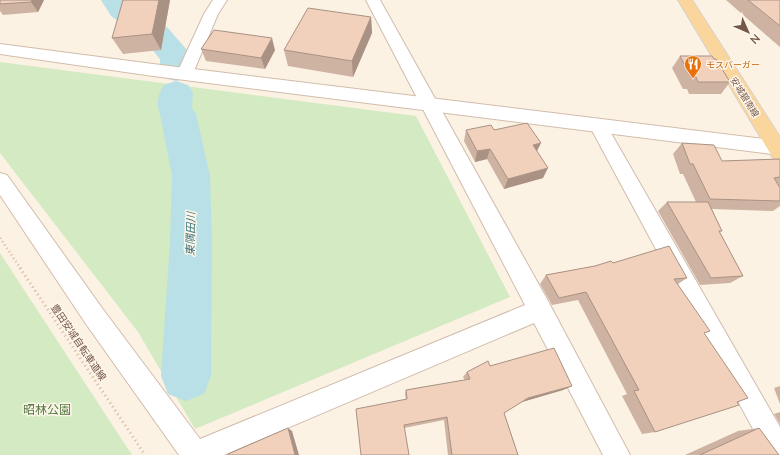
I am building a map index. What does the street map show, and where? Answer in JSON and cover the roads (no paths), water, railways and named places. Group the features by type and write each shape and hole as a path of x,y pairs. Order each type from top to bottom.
{"main road":[{"name":"安城碧南線","path":"685,0 779,150"}],"street":[{"path":"185,73 211,14 220,0"},
{"path":"373,0 618,455"},
{"path":"0,49 598,125 779,150"},
{"path":"598,125 780,453"},
{"path":"0,180 94,316 152,394 194,455 540,309"}],"waterway":[{"name":"東隅田川","path":"115,0 121,10 156,34 176,57 176,70"},
{"name":"東隅田川","path":"176,93 175,108 178,114 191,176 191,242 186,376"}],"place":[{"name":"モスバーガー","path":"693,79"}],"park label":[{"name":"昭林公園","path":"47,409"}]}
